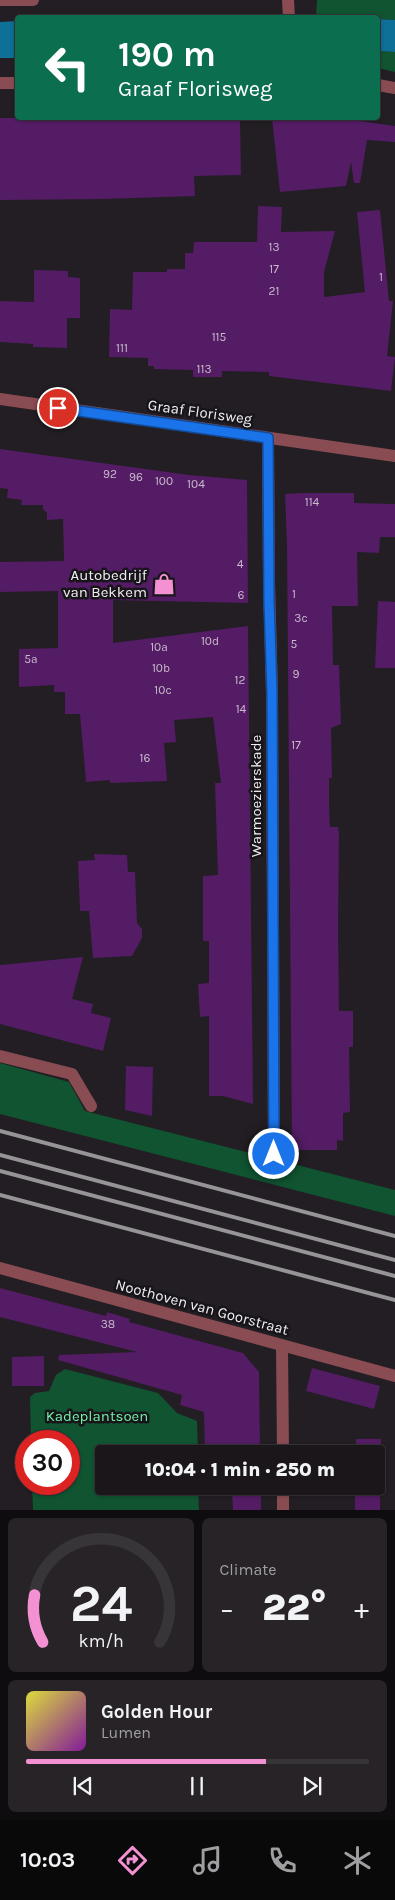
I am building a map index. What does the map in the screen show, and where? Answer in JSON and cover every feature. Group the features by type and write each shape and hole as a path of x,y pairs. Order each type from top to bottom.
{"street":[{"path":"0,0 33,0"},
{"path":"288,0 289,15"},
{"path":"0,83 15,83"},
{"path":"380,85 395,88"},
{"name":"Graaf Florisweg","path":"0,399 395,456"},
{"name":"Warmoezierskade","path":"268,438 269,609 272,693 274,1154"},
{"path":"0,1056 72,1074 91,1106"},
{"name":"Noothoven van Goorstraat","path":"0,1268 395,1376"},
{"path":"282,1346 283,1445"},
{"path":"283,1495 284,1510"}],"green space":[{"path":"317,0 395,0 395,20 380,19 380,15 316,15"},
{"path":"380,51 395,52 395,72 380,68"},
{"path":"0,1063 69,1082 85,1111 395,1190 395,1216 0,1114"},
{"name":"Kadeplantsoen","path":"65,1369 158,1393 177,1413 197,1421 198,1445 95,1445 95,1495 198,1495 199,1510 33,1510 32,1495 80,1495 80,1430 31,1430 30,1397 35,1393 49,1391 56,1375"}],"water":[{"path":"380,19 395,20 395,52 380,51"},
{"path":"15,21 15,58 0,58 0,22"}],"building":[{"path":"0,118 15,118 15,120 240,120 241,175 194,176 195,196 0,200"},
{"path":"272,120 353,120 395,126 395,142 367,140 360,183 354,183 351,162 346,186 280,192"},
{"path":"258,206 282,207 281,232 335,231 324,272 324,297 365,292 357,212 380,210 389,301 393,301 387,356 395,357 391,391 269,376 269,372 222,371 222,377 193,377 193,370 154,369 154,366 148,366 148,358 109,357 110,309 132,310 133,272 167,272 167,269 185,269 185,253 193,253 194,242 257,242"},
{"path":"34,270 68,271 68,277 80,278 80,318 67,318 67,348 33,347 33,344 0,342 0,301 34,302"},
{"path":"0,449 189,475 247,480 248,603 113,600 113,643 248,626 253,1104 223,1096 209,1096 209,1016 200,1017 198,984 209,983 209,941 203,941 203,876 218,875 215,783 221,783 213,717 174,720 176,742 164,743 167,781 110,783 110,780 86,782 80,714 65,714 65,692 54,692 54,685 19,687 19,649 58,648 58,591 0,592 0,562 64,561 63,519 47,520 47,513 43,509 43,505 21,505 22,500 7,498 8,489 0,488"},
{"path":"354,493 354,503 395,504 395,537 380,537 379,553 357,552 358,606 332,606 333,665 339,665 341,724 331,728 332,778 329,778 330,827 338,827 339,834 339,1011 353,1011 353,1047 349,1047 350,1112 343,1113 343,1141 337,1140 337,1150 292,1150 285,494"},
{"path":"378,601 395,602 395,668 375,668"},
{"path":"94,854 127,855 128,872 135,872 137,923 142,929 142,938 132,956 93,958 89,911 80,911 78,861 95,860"},
{"path":"83,957 72,999 93,1004 91,1013 111,1018 103,1051 0,1024 0,965"},
{"path":"126,1066 153,1067 152,1116 125,1110"},
{"path":"0,1288 106,1316 107,1312 130,1319 129,1322 243,1353 259,1372 260,1445 205,1445 204,1412 180,1405 182,1395 58,1360 59,1355 137,1352 0,1317"},
{"path":"44,1356 44,1386 12,1386 12,1357"},
{"path":"312,1368 380,1386 374,1409 306,1391"},
{"path":"356,1439 381,1439 381,1445 356,1445"},
{"path":"232,1495 261,1495 261,1510 233,1510"},
{"path":"355,1495 380,1495 380,1510 355,1510"}],"railway":[{"path":"0,1131 395,1236"},
{"path":"0,1155 395,1260"},
{"path":"0,1171 395,1276"},
{"path":"0,1195 395,1300"}],"place":[{"name":"Autobedrijf van Bekkem","path":"164,584"}],"route":[{"path":"58,408 268,438 269,600 272,693 274,1154"}]}
